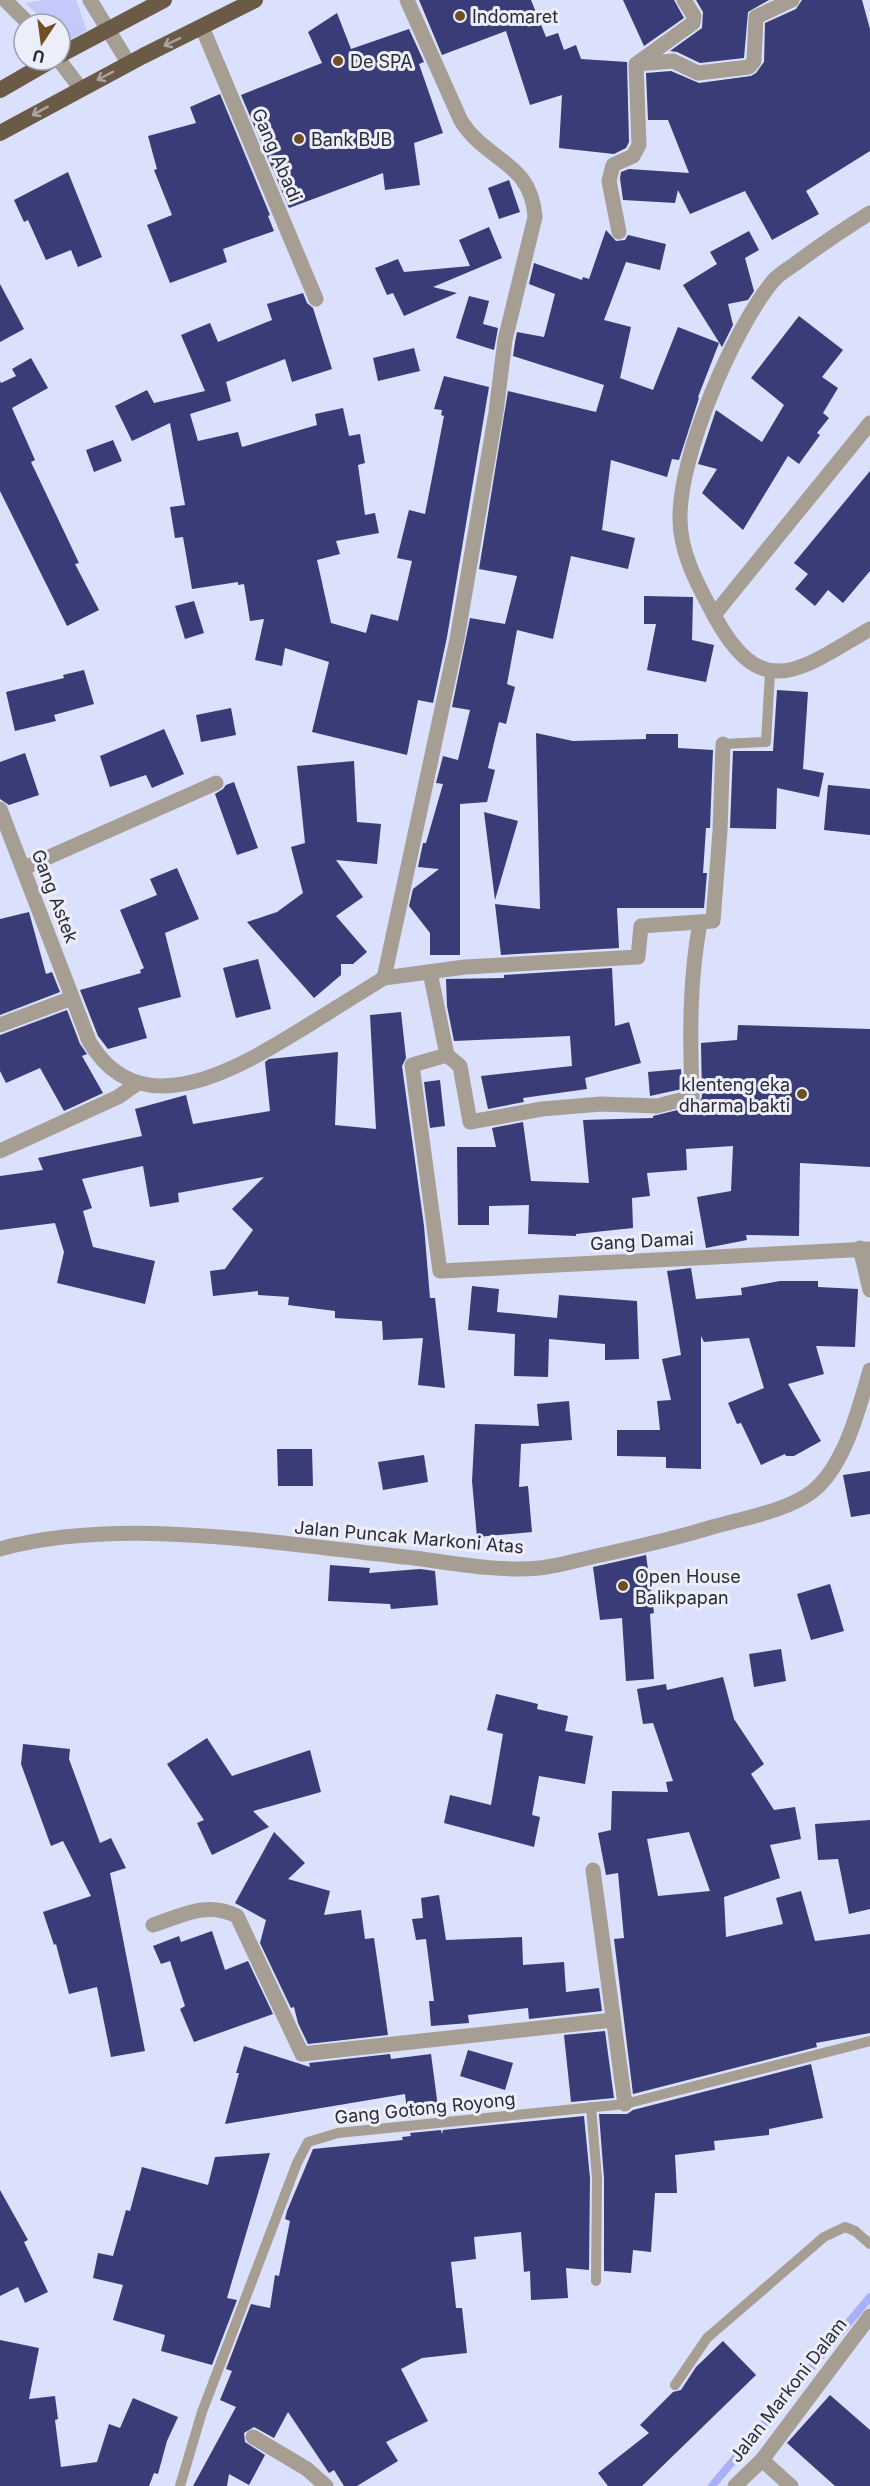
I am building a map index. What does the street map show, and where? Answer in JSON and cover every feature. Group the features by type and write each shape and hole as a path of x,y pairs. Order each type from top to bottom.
{"highway":[{"path":"72,48 164,0"},
{"path":"0,133 255,0"},
{"path":"0,90 31,72"}],"street":[{"path":"5,0 17,12"},
{"path":"90,0 106,30 129,64"},
{"path":"384,978 457,639 496,412 505,340 535,217 533,198 524,178 484,148 469,134 460,121 407,0"},
{"path":"636,64 693,23 694,16 684,0"},
{"path":"636,64 673,61 698,73 749,66 754,61 756,17 792,0"},
{"name":"Gang Abadi","path":"202,27 316,299"},
{"path":"619,232 609,180 613,165 633,156 639,145 636,64"},
{"path":"68,72 81,89"},
{"path":"870,213 830,237 774,279 745,324 712,388 692,453 680,520 694,576 729,641 746,660 770,672 804,667 870,629"},
{"path":"714,615 870,423"},
{"path":"0,1151 118,1097 138,1083 168,1086 212,1078 271,1048 384,978 465,967 639,957 641,926 712,922 720,831 723,744"},
{"path":"24,868 216,783"},
{"name":"Gang Astek","path":"0,809 72,998 97,1054 115,1072 138,1083"},
{"path":"429,972 447,1055 460,1066 470,1122 542,1109 601,1104 657,1106 692,1097 689,1026 693,959 700,923"},
{"path":"0,1025 72,998"},
{"name":"Gang Damai","path":"447,1055 412,1065 440,1271 865,1249"},
{"path":"865,1249 870,1290"},
{"name":"Jalan Puncak Markoni Atas","path":"0,1549 49,1539 97,1535 160,1534 220,1538 486,1566 539,1568 680,1537 793,1503 813,1491 832,1470 857,1413 870,1370"},
{"path":"593,1870 625,2104"},
{"path":"153,1925 207,1908 225,1910 237,1916 302,2054 613,2019"},
{"name":"Jalan Markoni Dalam","path":"735,2486 762,2460 870,2316"},
{"path":"253,2437 308,2469 326,2486"},
{"path":"762,2460 791,2486"}],"lane":[{"path":"723,744 766,741 770,672"},
{"name":"Gang Gotong Royong","path":"180,2486 202,2412 297,2163 309,2142 338,2133 625,2104 870,2041"},
{"path":"591,2108 597,2178 596,2281"},
{"path":"675,2385 707,2338 824,2237 845,2227 855,2230 870,2244"}],"shaded area":[{"path":"45,0 76,0 87,30 72,39 72,12 35,12 25,3"}],"building":[{"path":"419,0 531,0 546,37 558,33 564,50 576,45 581,59 627,62 629,142 626,148 614,154 559,148 562,95 530,105 506,31 442,55"},
{"path":"623,0 674,0 684,18 644,46"},
{"path":"696,0 769,0 748,12 744,58 700,63 670,51 702,28 703,12"},
{"path":"802,0 862,0 870,29 870,151 806,191 819,214 772,240 745,191 690,214 678,190 675,203 623,200 621,172 629,169 689,173 668,120 648,120 646,73 671,71 699,83 751,76 764,62 765,23 796,9"},
{"path":"337,13 351,49 409,29 424,62 419,64 443,133 414,143 420,185 385,190 383,173 289,208 241,95 322,63 308,32"},
{"path":"220,94 270,215 268,216 274,231 223,249 227,262 170,283 147,225 172,215 154,170 157,169 148,136 196,123 190,107"},
{"path":"68,172 102,257 78,267 71,250 46,260 28,220 24,222 14,200"},
{"path":"509,180 520,212 499,219 488,188"},
{"path":"489,227 502,258 433,287 457,293 404,316 393,293 387,295 375,268 398,259 404,272 470,266 459,240"},
{"path":"606,230 616,241 625,240 628,235 666,244 660,270 626,262 604,320 631,327 620,378 653,390 678,327 719,343 698,397 679,460 672,459 667,477 611,460 602,530 635,538 628,569 571,556 553,639 517,630 507,684 515,687 506,724 499,722 488,768 495,770 487,802 460,804 460,955 430,955 430,933 409,906 413,889 439,869 418,867 423,843 426,843 443,784 436,783 443,756 458,760 470,710 452,707 470,618 505,624 517,576 479,569 508,391 596,412 604,385 513,356 517,332 544,337 555,294 529,284 534,263 582,280 583,277 589,279"},
{"path":"749,231 759,250 745,258 754,291 748,300 728,304 733,325 722,347 683,285 717,264 710,252"},
{"path":"0,284 24,329 0,342"},
{"path":"303,293 307,303 313,308 332,369 292,382 285,359 226,382 231,401 190,414 198,441 238,432 242,447 317,425 315,414 343,408 349,436 360,434 365,463 358,465 365,515 375,513 379,533 336,541 340,554 317,560 331,623 366,633 371,614 398,621 412,561 397,558 409,510 425,514 444,416 441,415 442,410 434,409 444,376 489,387 447,637 433,703 418,700 407,755 312,732 329,662 285,648 282,666 255,660 264,619 250,621 244,584 238,585 238,582 192,589 183,537 175,538 170,507 185,505 170,423 132,441 115,406 147,390 154,403 205,391 181,335 210,323 218,342 272,320 267,304"},
{"path":"469,296 489,301 483,324 498,328 494,350 456,338"},
{"path":"799,316 843,350 822,377 838,388 823,413 829,418 817,433 820,435 799,464 788,456 743,530 702,493 717,469 698,464 716,410 762,442 784,405 751,378"},
{"path":"414,348 420,371 378,381 373,358"},
{"path":"31,358 48,388 12,408 35,460 31,462 79,563 75,564 99,610 67,626 0,491 0,381 1,383 16,376 12,369"},
{"path":"113,440 122,461 94,472 86,450"},
{"path":"870,471 870,571 843,603 828,590 815,606 795,589 808,574 794,563"},
{"path":"644,596 693,597 692,640 714,645 706,682 647,670 656,624 644,624"},
{"path":"194,601 204,633 185,639 175,606"},
{"path":"84,670 94,704 54,715 56,721 15,731 6,692 64,678 63,675"},
{"path":"777,690 808,692 803,769 824,773 819,797 777,788 776,829 730,828 733,751 773,751"},
{"path":"231,708 236,735 201,742 196,715"},
{"path":"164,729 184,774 152,788 146,775 110,787 100,756"},
{"path":"536,733 573,741 646,739 646,734 678,734 678,748 713,750 710,828 706,828 703,873 707,873 704,908 617,908 619,948 501,955 495,904 540,909"},
{"path":"25,753 39,795 9,805 0,799 0,762"},
{"path":"354,761 357,822 381,824 377,864 336,860 363,897 336,916 367,952 353,964 341,964 341,975 314,998 247,922 277,912 303,893 291,847 305,843 297,766"},
{"path":"234,782 258,848 237,855 215,794"},
{"path":"828,785 870,789 870,835 824,830"},
{"path":"484,812 518,821 495,900"},
{"path":"177,868 199,919 165,933 181,997 138,1008 147,1038 108,1049 98,1036 80,990 141,973 140,970 144,968 120,910 157,895 150,879"},
{"path":"29,912 46,974 52,972 60,992 0,1015 0,919"},
{"path":"258,959 271,1009 236,1018 223,968"},
{"path":"612,968 615,1026 629,1022 641,1063 585,1078 587,1089 523,1098 524,1102 488,1109 481,1076 572,1066 570,1036 454,1041 447,1006 446,979 504,978 504,975"},
{"path":"67,1010 80,1044 87,1054 82,1056 103,1093 64,1111 40,1068 6,1083 0,1071 0,1035"},
{"path":"401,1012 406,1058 402,1066 424,1226 430,1298 435,1298 445,1388 418,1385 423,1338 383,1340 382,1321 335,1318 335,1311 288,1305 289,1297 258,1295 258,1291 213,1296 210,1271 225,1269 253,1230 232,1209 264,1177 178,1193 179,1202 150,1207 143,1166 82,1179 92,1208 83,1211 93,1247 155,1261 145,1304 57,1283 64,1252 55,1223 0,1230 0,1176 43,1170 38,1158 142,1136 135,1109 186,1095 193,1124 270,1111 265,1062 269,1059 338,1052 335,1125 376,1129 370,1015"},
{"path":"738,1025 870,1029 870,1167 800,1163 799,1236 746,1235 747,1240 706,1248 697,1197 731,1191 733,1146 686,1149 687,1170 647,1173 650,1196 632,1198 633,1228 576,1234 576,1236 528,1234 529,1205 489,1206 489,1225 458,1225 457,1147 496,1147 492,1128 523,1122 531,1181 589,1183 583,1120 653,1118 653,1116 698,1105 702,1097 701,1043 737,1040"},
{"path":"681,1069 682,1089 650,1096 648,1072"},
{"path":"440,1080 445,1126 430,1128 424,1082"},
{"path":"691,1268 696,1299 742,1295 741,1288 780,1281 818,1281 818,1287 858,1289 855,1347 816,1346 824,1374 788,1384 821,1441 794,1456 785,1454 761,1465 741,1423 737,1424 728,1403 764,1388 749,1338 704,1342 701,1336 701,1469 666,1468 666,1457 617,1456 617,1430 660,1430 657,1401 671,1400 662,1359 681,1355 667,1271"},
{"path":"472,1286 499,1289 497,1312 557,1318 559,1295 637,1301 639,1359 605,1360 605,1344 549,1339 548,1377 514,1376 515,1334 468,1330"},
{"path":"569,1401 572,1440 521,1444 519,1487 528,1486 532,1532 477,1537 472,1481 475,1424 539,1426 537,1404"},
{"path":"277,1449 312,1449 313,1486 278,1486"},
{"path":"424,1455 428,1482 383,1490 378,1462"},
{"path":"870,1471 870,1514 851,1517 843,1475"},
{"name":"Open House Balikpapan","path":"646,1555 654,1613 650,1614 654,1679 626,1681 622,1618 600,1620 593,1567"},
{"path":"330,1565 370,1568 369,1573 420,1569 435,1571 438,1605 391,1609 390,1604 328,1601"},
{"path":"830,1584 844,1631 811,1640 797,1594"},
{"path":"781,1649 786,1681 754,1687 749,1654"},
{"path":"723,1677 734,1719 764,1764 751,1774 774,1810 795,1807 801,1839 770,1845 780,1878 724,1897 726,1937 783,1924 776,1898 801,1891 815,1941 870,1934 870,2033 816,2043 817,2047 633,2094 614,1939 624,1938 618,1873 606,1875 598,1833 611,1830 612,1791 668,1792 666,1782 673,1781 653,1723 643,1724 637,1689 666,1684 667,1690","holes":["689,1832 710,1891 658,1896 647,1839"]},
{"path":"496,1694 538,1704 537,1709 568,1716 565,1731 593,1736 585,1784 539,1776 532,1815 540,1817 534,1847 444,1823 450,1795 491,1805 503,1734 487,1730"},
{"path":"207,1738 232,1776 310,1750 321,1792 253,1811 269,1827 212,1855 197,1823 204,1820 167,1764"},
{"path":"23,1744 70,1749 69,1759 100,1843 111,1838 126,1868 110,1873 145,2051 111,2057 97,1987 69,1994 56,1944 54,1945 43,1912 91,1896 63,1841 51,1846 21,1764"},
{"path":"870,1820 870,1909 849,1914 838,1859 818,1860 815,1824"},
{"path":"274,1832 305,1863 288,1879 330,1891 324,1915 361,1910 365,1939 374,1938 388,2035 308,2044 298,2023 294,2007 291,2008 260,1943 266,1920 235,1903"},
{"path":"439,1895 446,1940 522,1937 523,1965 564,1962 566,1992 599,1988 602,2011 529,2019 528,2008 468,2015 469,2023 431,2026 429,2001 434,2001 426,1939 416,1940 412,1919 423,1918 421,1898"},
{"path":"212,1931 225,1970 248,1961 273,2014 194,2042 180,2009 185,2006 170,1961 161,1964 153,1946 179,1936 181,1942"},
{"path":"605,2031 614,2098 571,2102 564,2035"},
{"path":"244,2046 310,2067 309,2063 390,2054 391,2059 431,2054 439,2115 408,2118 405,2094 225,2124"},
{"path":"468,2050 513,2063 505,2090 460,2076"},
{"path":"811,2064 823,2118 769,2129 769,2135 714,2141 715,2150 675,2155 677,2193 655,2193 651,2252 633,2250 631,2273 604,2271 604,2178 599,2114 627,2114 633,2110"},
{"path":"584,2116 590,2178 589,2270 566,2268 568,2298 531,2300 530,2271 524,2272 521,2232 474,2237 476,2259 451,2262 456,2308 462,2308 467,2353 422,2358 401,2369 428,2421 386,2442 398,2461 357,2486 344,2486 334,2470 329,2473 288,2412 274,2438 254,2427 244,2433 245,2442 265,2455 249,2485 229,2474 227,2486 193,2486 236,2407 220,2400 232,2371 226,2369 251,2304 270,2308 275,2275 279,2276 290,2221 285,2219 287,2211 313,2149 403,2140 402,2137 411,2136 410,2133 441,2130 442,2134 443,2130"},
{"path":"270,2153 227,2298 237,2300 212,2365 161,2351 165,2335 113,2320 123,2285 93,2278 98,2253 113,2256 126,2210 130,2211 142,2167 208,2185 215,2157"},
{"path":"0,2190 28,2240 24,2242 48,2292 25,2303 18,2287 0,2296"},
{"path":"0,2340 39,2348 29,2399 55,2396 58,2419 55,2420 61,2467 97,2462 109,2424 120,2428 133,2398 178,2417 167,2441 158,2474 154,2473 149,2486 0,2486"},
{"path":"723,2341 756,2375 642,2486 608,2486 598,2473 649,2433 640,2425 673,2392 681,2390 696,2367"},
{"path":"830,2395 870,2430 870,2486 835,2486 787,2443"}],"waterway":[{"path":"712,2486 870,2297"}],"place":[{"name":"Indomaret","path":"460,16"},
{"name":"De SPA","path":"338,61"},
{"name":"Bank BJB","path":"299,139"},
{"name":"klenteng eka dharma bakti","path":"802,1094"},
{"name":"Open House Balikpapan","path":"623,1586"}]}
